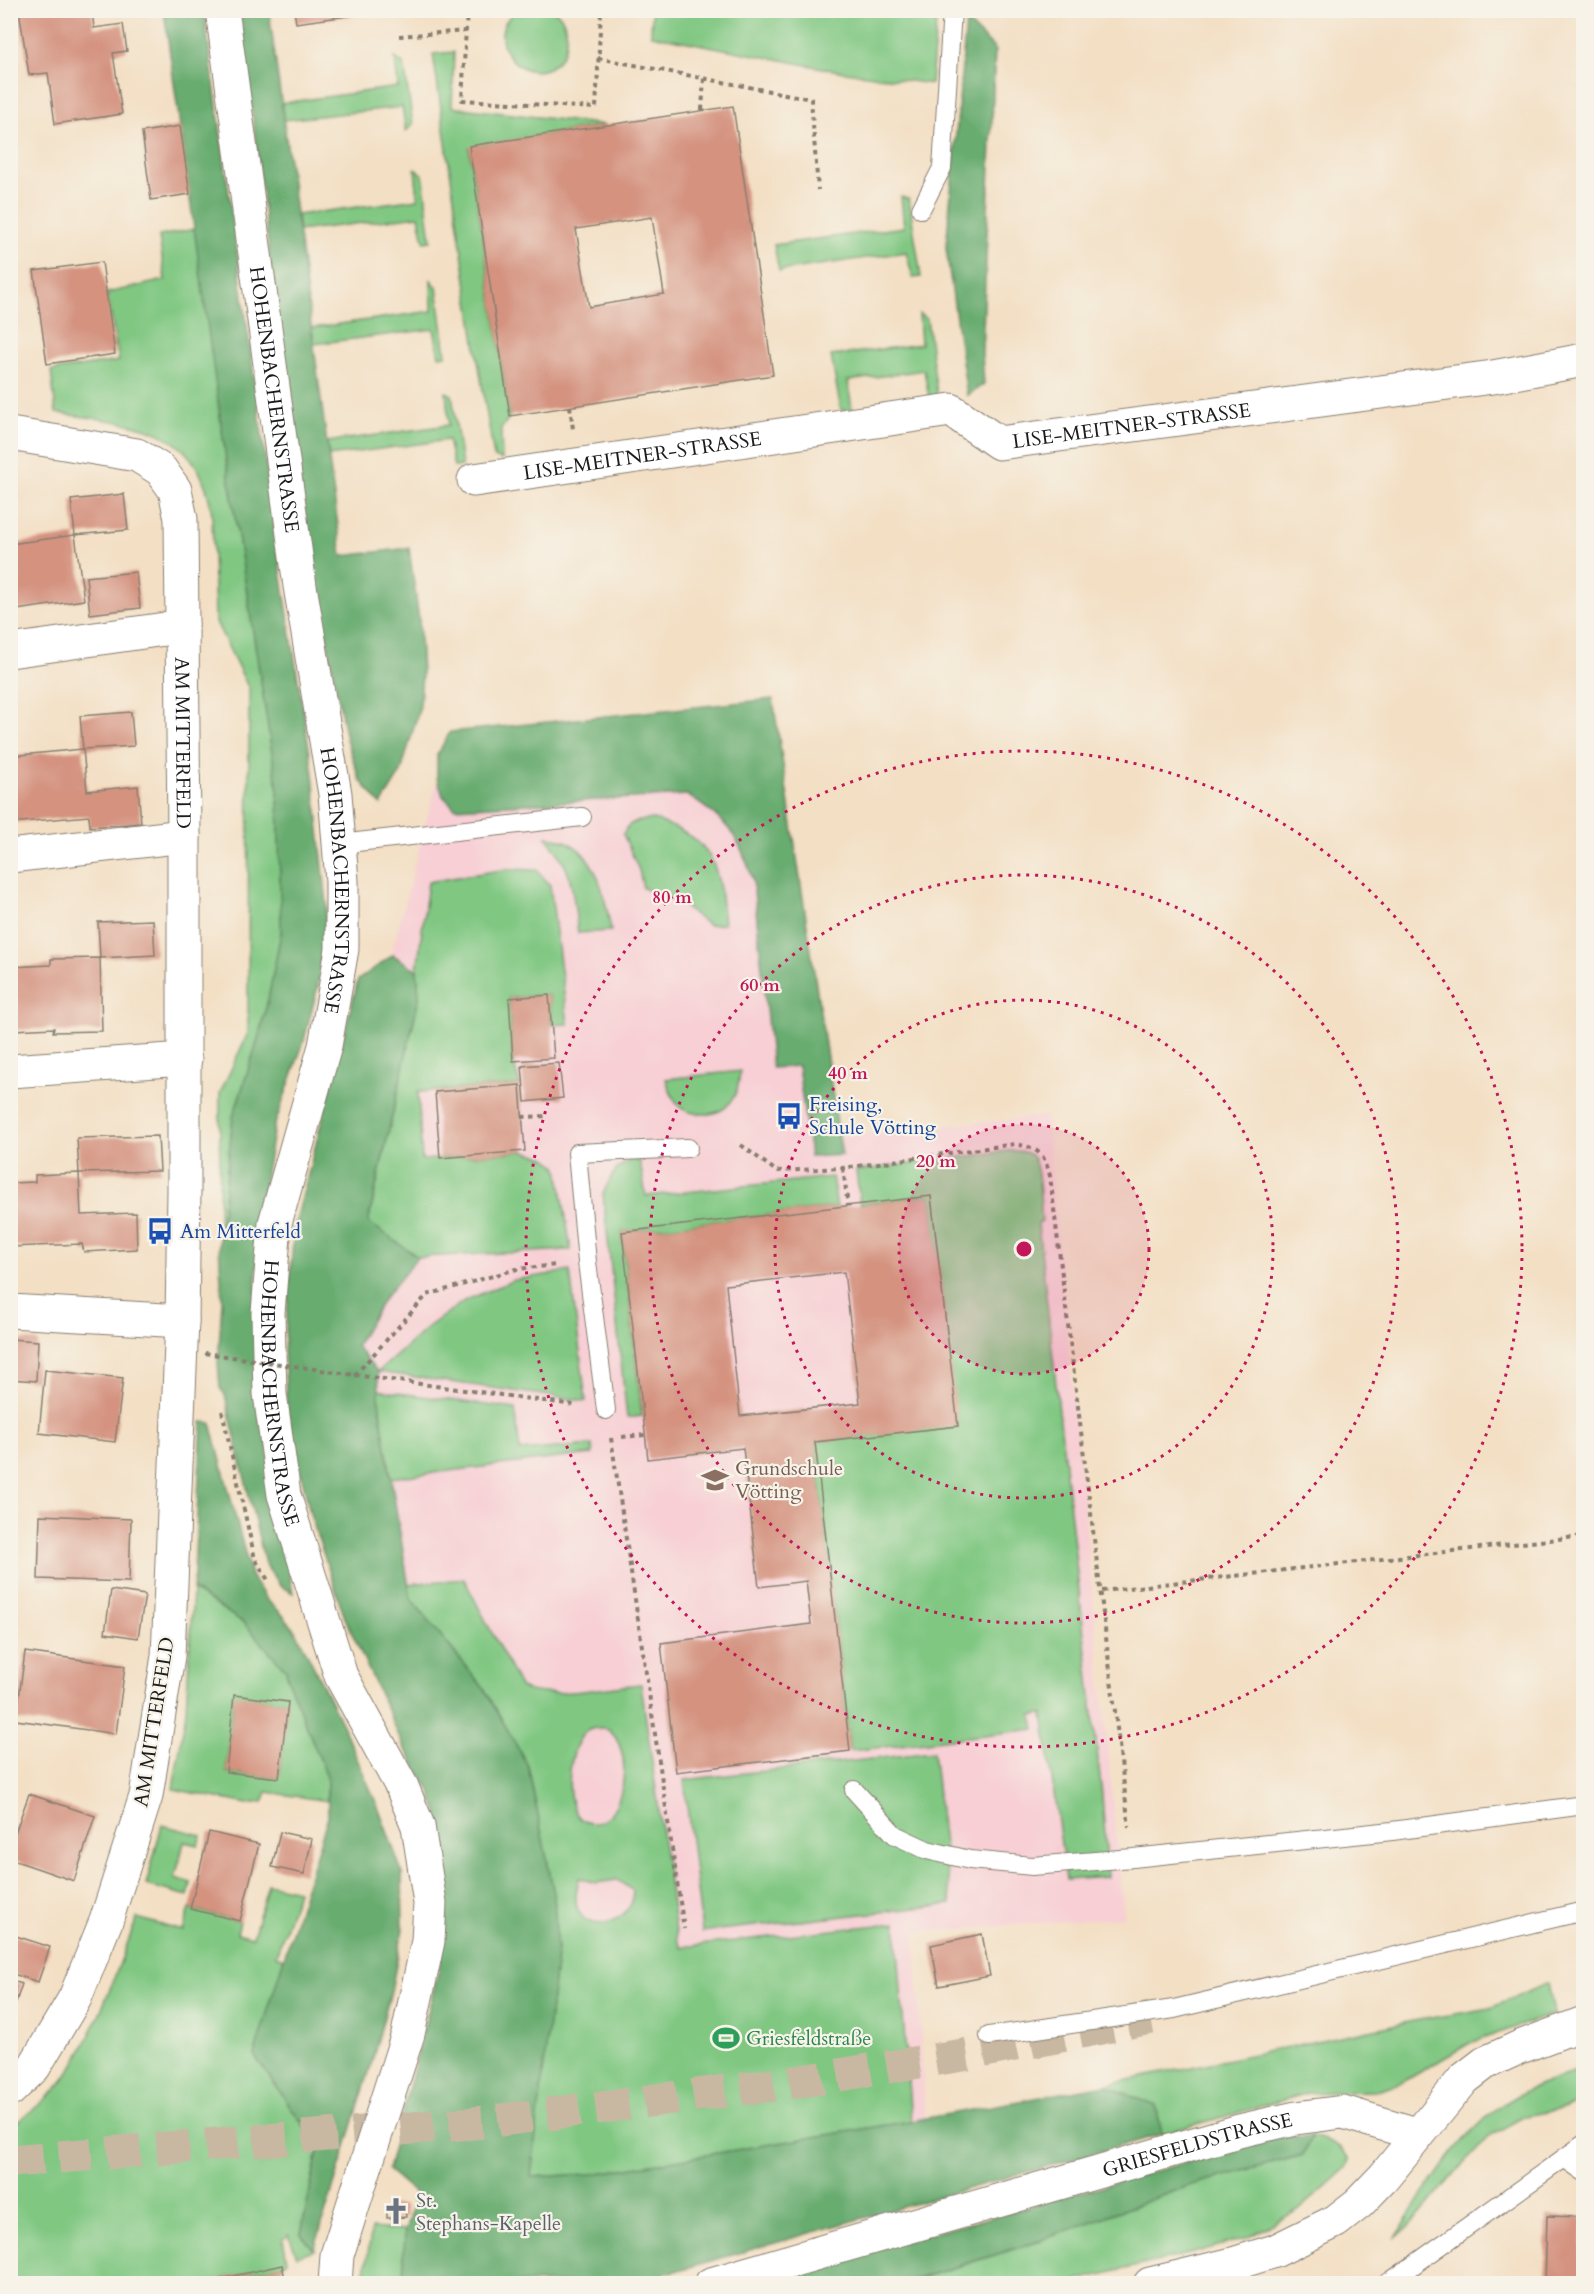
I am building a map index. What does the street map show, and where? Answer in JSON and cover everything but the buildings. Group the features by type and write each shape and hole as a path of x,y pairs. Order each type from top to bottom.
{"street":[{"name":"HOHENBACHERNSTRASSE","path":"222,10 300,586 335,794 342,881 342,949 325,1046 275,1223 268,1313 270,1394 284,1495 341,1676 402,1786 418,1826 430,1903 428,1941 408,2034 337,2255 335,2283"},
{"name":"LISE-MEITNER-STRASSE","path":"474,480 951,410 999,443 1493,377 1584,360"},
{"name":"AM MITTERFELD","path":"10,434 137,455 161,470 175,490 181,519 185,1059 182,1321 168,1656 146,1796 106,1921 75,1998 34,2067 10,2090"},
{"path":"10,651 165,629 182,624"},
{"path":"10,856 184,836"},
{"path":"10,1071 185,1059"},
{"path":"10,1311 182,1321"},
{"path":"1150,2283 1233,2264 1275,2251 1336,2221 1359,2204 1384,2177 1416,2134 1464,2079 1485,2063 1520,2046 1584,2023"},
{"name":"GRIESFELDSTRASSE","path":"711,2283 1239,2131 1296,2118 1343,2112 1416,2134"}],"lane":[{"path":"921,209 942,168 952,10"},
{"path":"339,844 582,817"},
{"path":"606,1410 587,1262 577,1153 688,1148"},
{"path":"854,1790 894,1834 927,1850 970,1860 1032,1866 1133,1858 1392,1831 1584,1805"},
{"path":"989,2036 1174,2008 1584,1911"},
{"path":"1386,2283 1584,2144"},
{"path":"1564,2158 1584,2172"}],"path":[{"path":"467,10 462,100 596,108 601,10"},
{"path":"399,36 466,31"},
{"path":"598,58 811,99 818,190"},
{"path":"702,110 704,78"},
{"path":"570,406 572,420"},
{"path":"522,1117 548,1116"},
{"path":"741,1145 776,1171 843,1168 1015,1144 1033,1147 1043,1156 1050,1176 1133,1858"},
{"path":"843,1168 848,1206"},
{"path":"355,1375 427,1295 517,1269 587,1262"},
{"path":"205,1353 606,1410 684,1929"},
{"path":"222,1411 255,1559"},
{"path":"611,1438 645,1435"},
{"path":"1102,1591 1584,1536"}],"shaded area":[{"name":"Grundschule Vötting","path":"773,699 839,1137 1046,1116 1124,1917 915,1932 926,2129 500,1973 327,1385 360,1072 450,732"}],"green space":[{"path":"518,10 550,10 561,17 566,30 566,45 561,57 549,68 535,71 523,68 504,48 502,35 506,22"},
{"path":"164,11 204,11 279,559 313,773 327,905 318,986 303,1044 274,1127 261,1202 256,1284 269,1466 293,1593 280,1586 265,1564 225,1395 220,1388 218,1363 222,1301 219,1244 233,1117 257,1043 281,933 278,791 226,459"},
{"path":"240,11 269,11 342,556 409,548 419,619 422,673 420,706 401,772 381,805 360,780 346,739 297,484"},
{"path":"652,11 937,11 931,84 838,71 651,35"},
{"path":"966,21 995,49 982,353 984,384 967,396 946,248"},
{"path":"454,52 452,107 605,125 469,147 510,416 501,429 502,460 494,457 433,54"},
{"path":"395,58 404,64 413,124 406,131 402,107 284,120 282,103 398,87"},
{"path":"415,169 423,175 431,241 424,242 419,216 299,231 297,215 418,199"},
{"path":"901,197 909,199 921,277 913,278 906,252 779,271 774,245 904,227"},
{"path":"195,229 226,459 278,791 281,893 281,933 268,1000 233,1117 219,1244 220,1093 248,1033 249,689 215,620 212,514 204,483 193,461 177,444 158,433 111,421 56,413 51,371 119,361 107,293 165,280 159,236"},
{"path":"431,280 437,287 446,355 439,356 434,329 314,344 312,328 432,311"},
{"path":"919,314 927,319 938,401 930,403 924,370 848,381 852,409 841,411 831,356 921,344"},
{"path":"446,392 452,395 462,466 454,467 448,440 329,456 327,442 449,425"},
{"path":"773,699 842,1155 810,1157 798,1066 772,1068 753,881 737,840 713,813 687,795 455,808 443,796 437,778 437,755 450,732"},
{"path":"653,819 690,836 710,857 716,870 724,924 708,925 678,902 643,888 639,870 623,834 632,824"},
{"path":"546,837 563,840 576,847 587,858 601,885 611,931 578,933 571,882 562,860"},
{"path":"507,869 537,870 550,885 568,1024 552,1025 549,995 509,998 513,1061 520,1085 418,1092 422,1160 525,1151 546,1158 558,1167 571,1250 418,1257 368,1223 419,998 417,970 428,882"},
{"path":"393,955 417,970 419,997 368,1222 418,1257 383,1300 356,1346 378,1372 380,1412 411,1599 485,1690 528,1766 554,1894 557,1955 531,2177 592,2174 911,2121 1105,2085 1156,2106 1162,2134 633,2283 403,2283 405,2231 416,2194 388,2170 441,1961 446,1865 443,1828 431,1792 403,1745 345,1618 311,1517 287,1412 284,1350 294,1229 358,980"},
{"path":"740,1071 735,1095 731,1102 720,1111 703,1114 681,1108 674,1099 666,1079"},
{"path":"1007,1151 1029,1153 1037,1168 1042,1221 1038,1224 1102,1795 1108,1877 1066,1880 1043,1714 1032,1715 1035,1729 850,1751 815,1442 957,1425 931,1196 860,1204 856,1171"},
{"path":"639,1157 646,1196 832,1177 837,1207 622,1232 642,1416 627,1418 603,1194 616,1170"},
{"path":"570,1271 586,1401 378,1372 428,1327 464,1301 514,1280"},
{"path":"377,1390 515,1409 520,1451 592,1445 593,1454 391,1478"},
{"path":"202,1422 211,1423 251,1576 267,1600 297,1633 342,1724 378,1807 402,1872 403,1929 391,1991 370,2069 314,2250 301,2234 319,2147 254,2055 328,1816 327,1776 290,1686 286,1670 243,1622 193,1590"},
{"name":"Griesfeldstraße","path":"464,1579 520,1687 529,1691 560,1693 641,1684 677,1939 681,1947 896,1923 911,2121 592,2174 530,2177 557,1955 554,1894 528,1766 485,1690 411,1599 408,1584","holes":["594,1728 605,1728 615,1737 621,1751 624,1767 623,1784 611,1813 602,1821 590,1823 580,1818 574,1808 570,1795 571,1765 580,1738","579,1878 595,1883 617,1880 633,1891 632,1903 620,1917 612,1921 589,1922 577,1906 576,1894"]},
{"path":"193,1590 243,1622 286,1670 290,1686 327,1776 327,1801 267,1792 263,1802 247,1804 173,1789 186,1711","holes":["234,1696 287,1702 279,1778 226,1772"]},
{"path":"933,1752 951,1904 702,1932 684,1780"},
{"path":"162,1825 201,1835 198,1845 184,1842 175,1878 191,1883 188,1896 146,1885"},
{"path":"268,1884 298,1891 276,1956 284,1959 255,2055 319,2147 301,2233 314,2250 297,2256 289,2235 283,2239 287,2260 282,2265 204,2283 11,2284 11,2127 54,2092 76,2060 106,2000 137,1918 183,1931 190,1909 240,1921 237,1933 253,1937"},
{"path":"1548,1983 1554,2014 1470,2043 1403,2082 1373,2091 1309,2093 1162,2134 1156,2106 1105,2085 1413,2021 1491,2008"},
{"path":"1583,2067 1583,2101 1557,2110 1525,2116 1491,2135 1415,2220 1394,2239 1447,2160 1479,2124 1516,2096"},
{"path":"1312,2136 1338,2146 1349,2160 1346,2168 1302,2208 1247,2238 1066,2283 903,2284 1033,2243 1191,2185 1303,2155"},
{"path":"1312,2136 1303,2155 1191,2185 1033,2243 903,2283 764,2284 901,2242 1278,2137"},
{"path":"372,2228 405,2231 403,2283 363,2284"}],"tunnel":[{"path":"10,2161 486,2122 796,2082 975,2053 1151,2018"}],"place":[{"name":"Freising, Schule Vötting","path":"789,1116"},
{"name":"Am Mitterfeld","path":"160,1231"},
{"name":"Grundschule Vötting","path":"715,1480"},
{"name":"Griesfeldstraße","path":"726,2038"},
{"name":"St. Stephans-Kapelle","path":"396,2211"}]}
